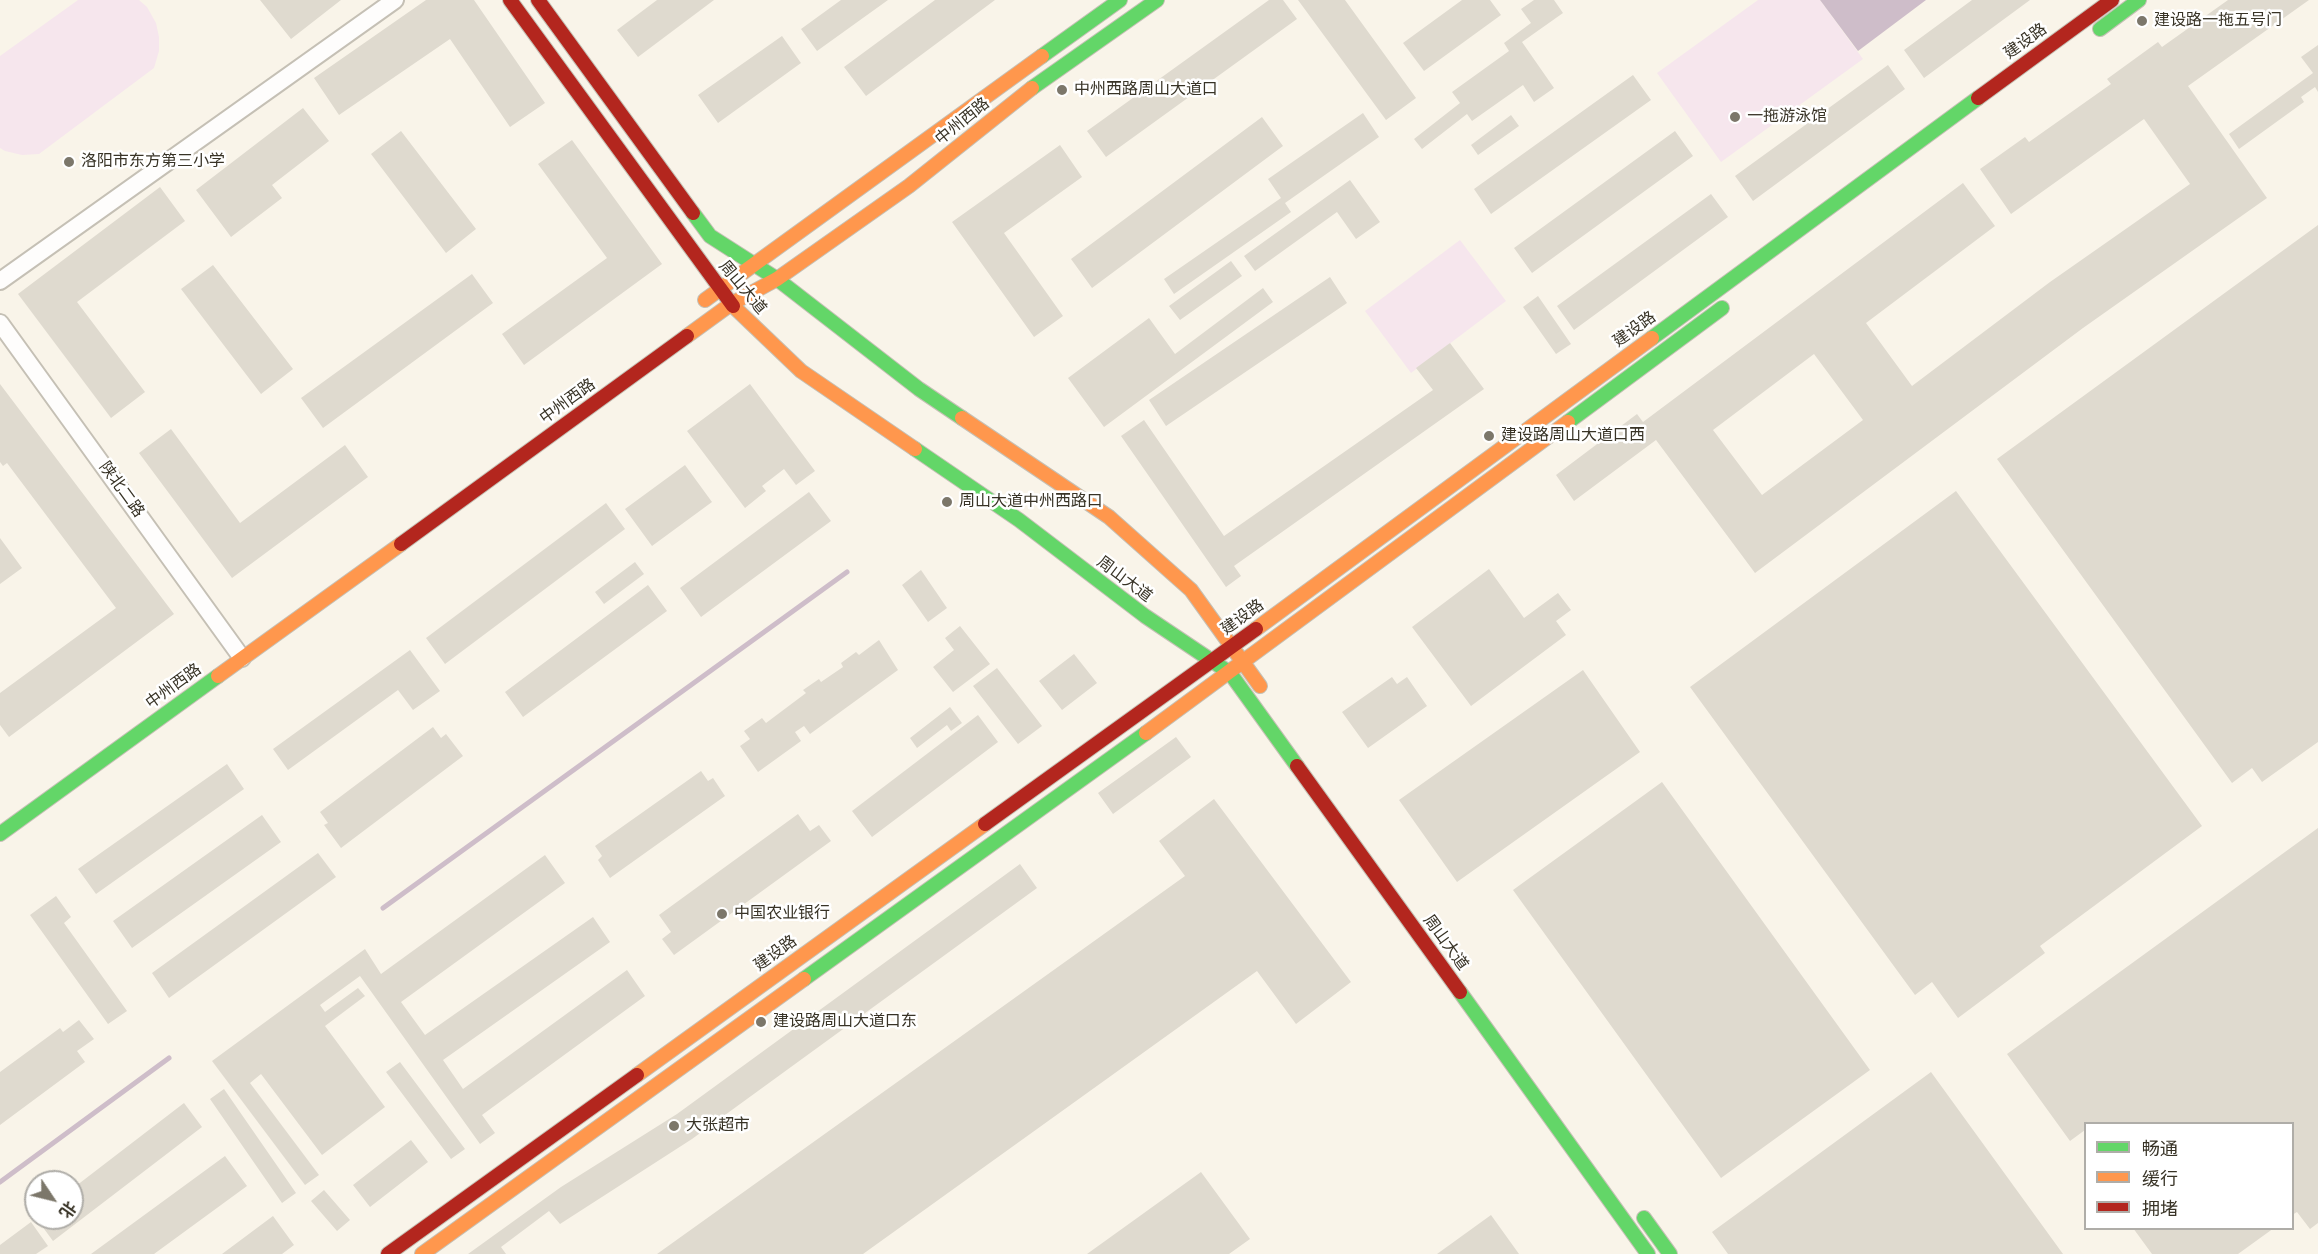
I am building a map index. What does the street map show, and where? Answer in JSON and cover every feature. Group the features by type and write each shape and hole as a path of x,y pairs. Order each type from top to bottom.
{"main road":[{"name":"周山大道","path":"510,0 719,289 731,304 801,371 1019,520 1144,616 1230,673 1648,1254"},
{"name":"周山大道","path":"538,0 710,236 777,279 919,389 1109,517 1191,590 1234,645 1243,662 1271,700"},
{"name":"中州西路","path":"690,310 1120,0"},
{"name":"中州西路","path":"0,834 731,304 777,279 909,186 1041,81 1157,0"},
{"name":"建设路","path":"388,1254 1234,645 2112,0"},
{"path":"2091,35 2139,0"},
{"name":"建设路","path":"422,1254 1230,673 1729,302"},
{"path":"1635,1205 1670,1254"}],"street":[{"path":"0,281 395,0"},
{"name":"陕北二路","path":"0,323 242,658"}],"shaded area":[{"path":"78,0 139,0 147,7 156,23 159,37 159,51 154,68 39,154 22,155 5,151 0,148 0,56"},
{"name":"一拖游泳馆","path":"1758,0 1820,0 1863,59 1721,162 1657,73"},
{"path":"1820,0 1926,0 1858,51"},
{"path":"1460,240 1506,301 1411,373 1365,311"}],"building":[{"path":"260,0 341,0 291,39"},
{"path":"426,0 474,0 545,103 510,127 450,39 339,115 314,78"},
{"path":"657,0 714,0 638,57 617,30"},
{"path":"841,0 888,0 817,51 801,29"},
{"path":"935,0 995,0 866,96 844,67"},
{"path":"1269,0 1283,0 1297,19 1106,157 1087,131"},
{"path":"1298,0 1345,0 1416,98 1386,120"},
{"path":"1462,0 1490,0 1501,15 1424,71 1403,43"},
{"path":"1534,0 1554,0 1563,13 1522,42 1554,88 1534,102 1523,85 1472,121 1467,114 1422,149 1414,139 1460,103 1452,92 1509,51 1504,43 1531,23 1521,9"},
{"path":"1972,0 2030,0 1924,78 1904,50"},
{"path":"2228,0 2309,0 2188,86 2267,198 2083,328 1755,573 1656,440 1574,501 1556,475 1637,414 1643,422 1963,183 1995,226 1866,323 1912,386 2050,282 2190,184 2144,119 2011,214 1980,169 2025,137 2029,142 2111,84 2107,79 2158,42 2162,47","holes":["1814,354 1863,420 1762,495 1713,430"]},
{"path":"782,36 801,63 718,123 698,95"},
{"path":"2318,45 2318,92 2315,87 2301,97 2304,102 2239,149 2229,134 2313,73 2301,57"},
{"path":"1888,65 1905,89 1753,201 1735,176"},
{"path":"1633,75 1651,100 1491,214 1474,189"},
{"path":"303,108 329,141 272,185 282,198 231,237 196,190"},
{"path":"1363,113 1379,137 1285,203 1291,212 1174,294 1164,279 1281,198 1268,179"},
{"path":"1511,115 1519,126 1478,155 1471,145"},
{"path":"1262,117 1283,146 1092,288 1071,259"},
{"path":"401,131 476,229 446,253 371,154"},
{"path":"1675,131 1693,156 1532,273 1514,248"},
{"path":"572,140 662,264 524,365 502,334 607,258 538,164"},
{"path":"1060,145 1082,177 1004,233 1063,316 1034,337 952,222"},
{"path":"1350,180 1380,222 1356,239 1337,212 1255,271 1244,256"},
{"path":"160,187 185,221 77,302 145,392 111,418 18,294"},
{"path":"1711,194 1728,217 1574,330 1557,306"},
{"path":"2318,225 2318,742 2262,782 2252,768 2232,783 1997,459"},
{"path":"1231,261 1242,276 1180,320 1169,306"},
{"path":"213,265 293,369 261,394 181,289"},
{"path":"472,274 493,303 323,428 301,398"},
{"path":"1330,277 1347,303 1166,426 1149,400"},
{"path":"1263,288 1273,302 1104,427 1068,378 1149,318 1175,354"},
{"path":"1538,296 1571,344 1556,354 1523,307"},
{"path":"1450,343 1484,389 1234,566 1241,576 1226,587 1121,436 1144,420 1224,536 1433,390 1416,368"},
{"path":"0,384 174,614 9,737 0,725 0,693 116,608 7,463 3,466 0,462"},
{"path":"750,384 815,471 796,485 784,469 762,486 766,491 745,508 687,431"},
{"path":"171,429 240,523 345,445 368,477 232,578 139,453"},
{"path":"685,465 712,502 652,546 625,509"},
{"path":"1956,491 2202,826 2040,946 2045,953 1958,1018 1932,982 1915,995 1690,687"},
{"path":"809,492 831,521 701,617 680,588"},
{"path":"606,503 625,529 445,664 426,638"},
{"path":"0,538 22,568 0,584"},
{"path":"635,562 644,574 604,604 595,592"},
{"path":"1489,569 1524,618 1558,593 1571,610 1556,621 1566,635 1471,706 1412,627"},
{"path":"921,570 947,608 928,622 902,585"},
{"path":"648,585 667,611 523,717 505,692"},
{"path":"960,626 990,664 953,692 933,667 954,650 945,638"},
{"path":"879,640 898,670 810,734 804,726 795,732 801,741 758,772 740,746 750,739 744,731 762,718 766,723 806,693 803,690 819,679 821,682 843,667 841,663 856,652 859,655"},
{"path":"410,650 440,691 413,710 398,690 288,770 273,749"},
{"path":"1074,654 1097,683 1062,710 1039,681"},
{"path":"997,668 1042,726 1018,744 973,686"},
{"path":"1583,670 1640,752 1457,882 1399,800"},
{"path":"1392,677 1397,684 1407,677 1427,706 1368,748 1342,712"},
{"path":"950,707 962,723 951,731 947,725 917,748 910,738"},
{"path":"978,715 998,742 872,837 852,811"},
{"path":"433,727 441,738 446,734 463,756 341,848 324,825 328,823 320,812"},
{"path":"1176,737 1191,757 1113,814 1098,793"},
{"path":"227,764 244,789 96,894 78,869"},
{"path":"701,771 708,781 713,778 725,796 610,878 598,860 602,856 595,846"},
{"path":"1662,782 1870,1070 1721,1178 1513,890"},
{"path":"1214,799 1351,982 1296,1024 1257,971 863,1254 657,1254 1185,876 1159,841"},
{"path":"798,814 810,831 819,825 831,841 674,955 662,939 671,932 659,915"},
{"path":"262,815 281,842 132,948 113,921"},
{"path":"2318,828 2318,1223 2310,1229 2297,1212 2294,1214 2294,1122 2084,1122 2084,1131 2070,1141 2007,1054"},
{"path":"318,853 336,877 169,998 152,973"},
{"path":"545,855 565,883 401,1002 425,1035 593,917 610,942 443,1060 463,1089 627,970 645,996 482,1115 495,1133 480,1144 360,976 320,1005 325,1012 358,988 365,996 325,1026 385,1107 322,1155 261,1074 250,1083 319,1175 305,1185 212,1061 365,949 381,974"},
{"path":"1020,864 1037,888 692,1139 560,1224 549,1211 501,1247 506,1254 468,1254 561,1187 677,1114"},
{"path":"56,896 71,917 64,923 127,1011 108,1024 30,915"},
{"path":"79,1020 94,1039 77,1051 85,1062 0,1125 0,1072 60,1028 63,1032"},
{"path":"400,1062 465,1149 451,1159 386,1072"},
{"path":"1931,1072 2063,1254 1728,1254 1712,1232"},
{"path":"224,1089 296,1193 282,1203 210,1099"},
{"path":"184,1103 202,1127 84,1217 84,1180"},
{"path":"411,1140 428,1162 370,1207 353,1185"},
{"path":"225,1156 247,1186 154,1254 91,1254"},
{"path":"1201,1172 1250,1239 1229,1254 1087,1254"},
{"path":"324,1190 350,1220 337,1231 311,1201"},
{"path":"1491,1215 1519,1254 1437,1254"},
{"path":"273,1216 294,1245 282,1254 222,1254"},
{"path":"24,1227 24,1230 37,1230 48,1246 36,1254 0,1254 0,1245"},
{"path":"45,1230 67,1230 53,1241"},
{"path":"2134,1230 2271,1230 2238,1254 2152,1254"}],"waterway":[{"path":"383,908 847,572"},
{"path":"0,1182 169,1058"}],"traffic: fast":[{"path":"1042,56 1120,0"},
{"path":"1032,88 1157,0"},
{"path":"2100,29 2139,0"},
{"path":"1652,338 1978,98"},
{"path":"693,213 710,236 777,279 919,389 962,418"},
{"path":"1568,422 1722,308"},
{"path":"915,449 1019,520 1145,616 1230,673 1297,766"},
{"path":"0,834 218,676"},
{"path":"804,979 1146,733"},
{"path":"1460,992 1648,1254"},
{"path":"1644,1218 1670,1254"}],"traffic: slow":[{"path":"705,300 1042,56"},
{"path":"687,336 731,304 777,279 909,186 1032,88"},
{"path":"733,306 801,371 915,449"},
{"path":"1256,629 1652,338"},
{"path":"962,418 1109,517 1191,590 1260,686"},
{"path":"1146,733 1568,422"},
{"path":"218,676 401,544"},
{"path":"637,1075 985,824"},
{"path":"422,1254 804,979"}],"traffic: jam":[{"path":"510,0 733,306"},
{"path":"538,0 693,213"},
{"path":"1978,98 2112,0"},
{"path":"401,544 687,336"},
{"path":"985,824 1256,629"},
{"path":"1297,766 1460,992"},
{"path":"388,1254 637,1075"}],"place":[{"name":"建设路一拖五号门","path":"2142,21"},
{"name":"中州西路周山大道口","path":"1062,90"},
{"name":"一拖游泳馆","path":"1735,117"},
{"name":"洛阳市东方第三小学","path":"69,162"},
{"name":"建设路周山大道口西","path":"1489,436"},
{"name":"周山大道中州西路口","path":"947,502"},
{"name":"中国农业银行","path":"722,914"},
{"name":"建设路周山大道口东","path":"761,1022"},
{"name":"大张超市","path":"674,1126"}]}
